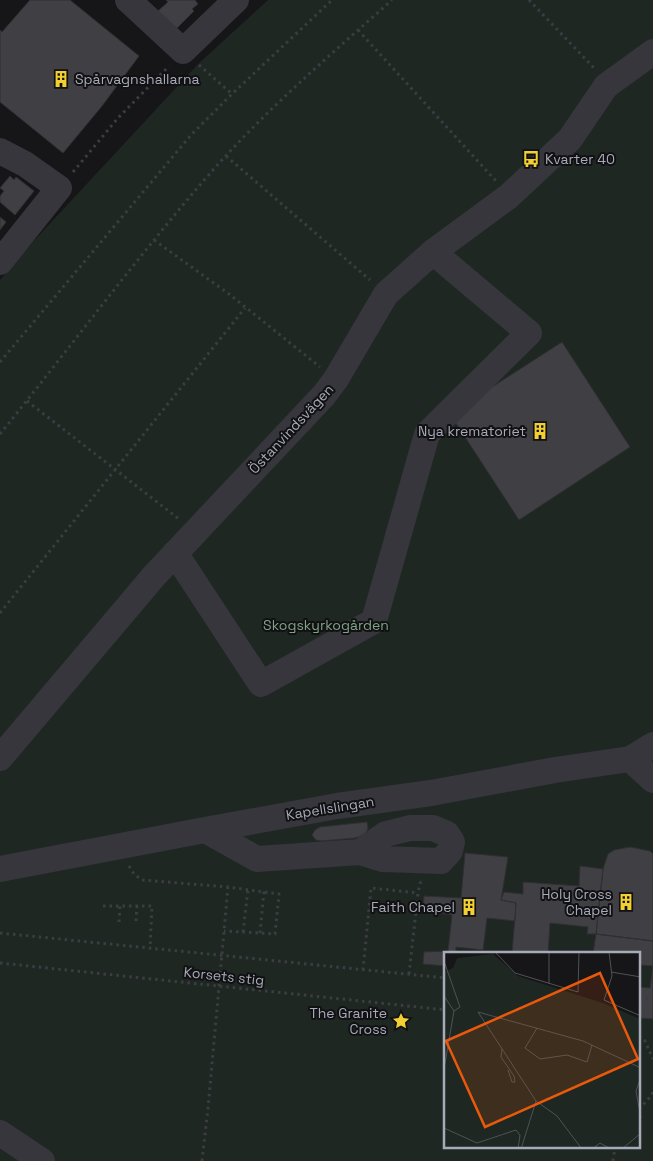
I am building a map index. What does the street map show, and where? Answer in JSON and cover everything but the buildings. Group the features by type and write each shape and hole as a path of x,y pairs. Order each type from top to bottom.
{"street":[{"path":"128,0 183,51 236,0"},
{"name":"Östanvindsvägen","path":"0,758 175,553 324,395 336,379 386,294 433,252 509,196 570,139 606,86 653,52"},
{"path":"0,151 25,164 59,188 0,262"},
{"path":"175,553 261,684 374,620 427,434 529,333 433,252"},
{"path":"653,745 630,759 653,780"},
{"name":"Kapellslingan","path":"0,869 337,806 431,794 554,770 630,759"},
{"path":"205,830 257,859 360,852"},
{"path":"0,1133 42,1161"}],"path":[{"path":"0,362 191,135 332,0"},
{"path":"0,434 207,176 259,122 392,0"},
{"path":"529,0 609,84"},
{"path":"358,30 509,196"},
{"path":"59,188 118,118 183,51 232,94"},
{"path":"226,156 386,294"},
{"path":"154,240 336,379"},
{"path":"0,613 245,308"},
{"path":"27,401 195,531"},
{"path":"119,846 134,874 142,880 228,886 279,894 275,934 224,931"},
{"path":"409,974 418,893 420,883 427,880"},
{"path":"202,1161 228,886"},
{"path":"363,970 371,888 418,893"},
{"path":"244,932 248,889"},
{"path":"260,933 264,891"},
{"path":"103,906 152,906 150,949"},
{"path":"118,922 120,906"},
{"path":"136,921 138,906"},
{"path":"0,933 444,978"},
{"name":"Korsets stig","path":"0,963 444,1010"},
{"path":"640,998 653,1000"},
{"path":"640,1037 645,1041 653,1059"},
{"path":"640,1108 652,1095 653,1091"},
{"path":"613,1161 615,1148"}],"green space":[{"name":"Skogskyrkogården","path":"268,0 653,0 653,1161 0,1161 0,280 30,245 198,64"}],"place":[{"name":"Spårvagnshallarna","path":"61,79"},
{"name":"Kvarter 40","path":"531,159"},
{"name":"Nya krematoriet","path":"540,431"},
{"name":"Holy Cross Chapel","path":"626,902"},
{"name":"Faith Chapel","path":"469,907"},
{"name":"The Granite Cross","path":"401,1021"}]}
